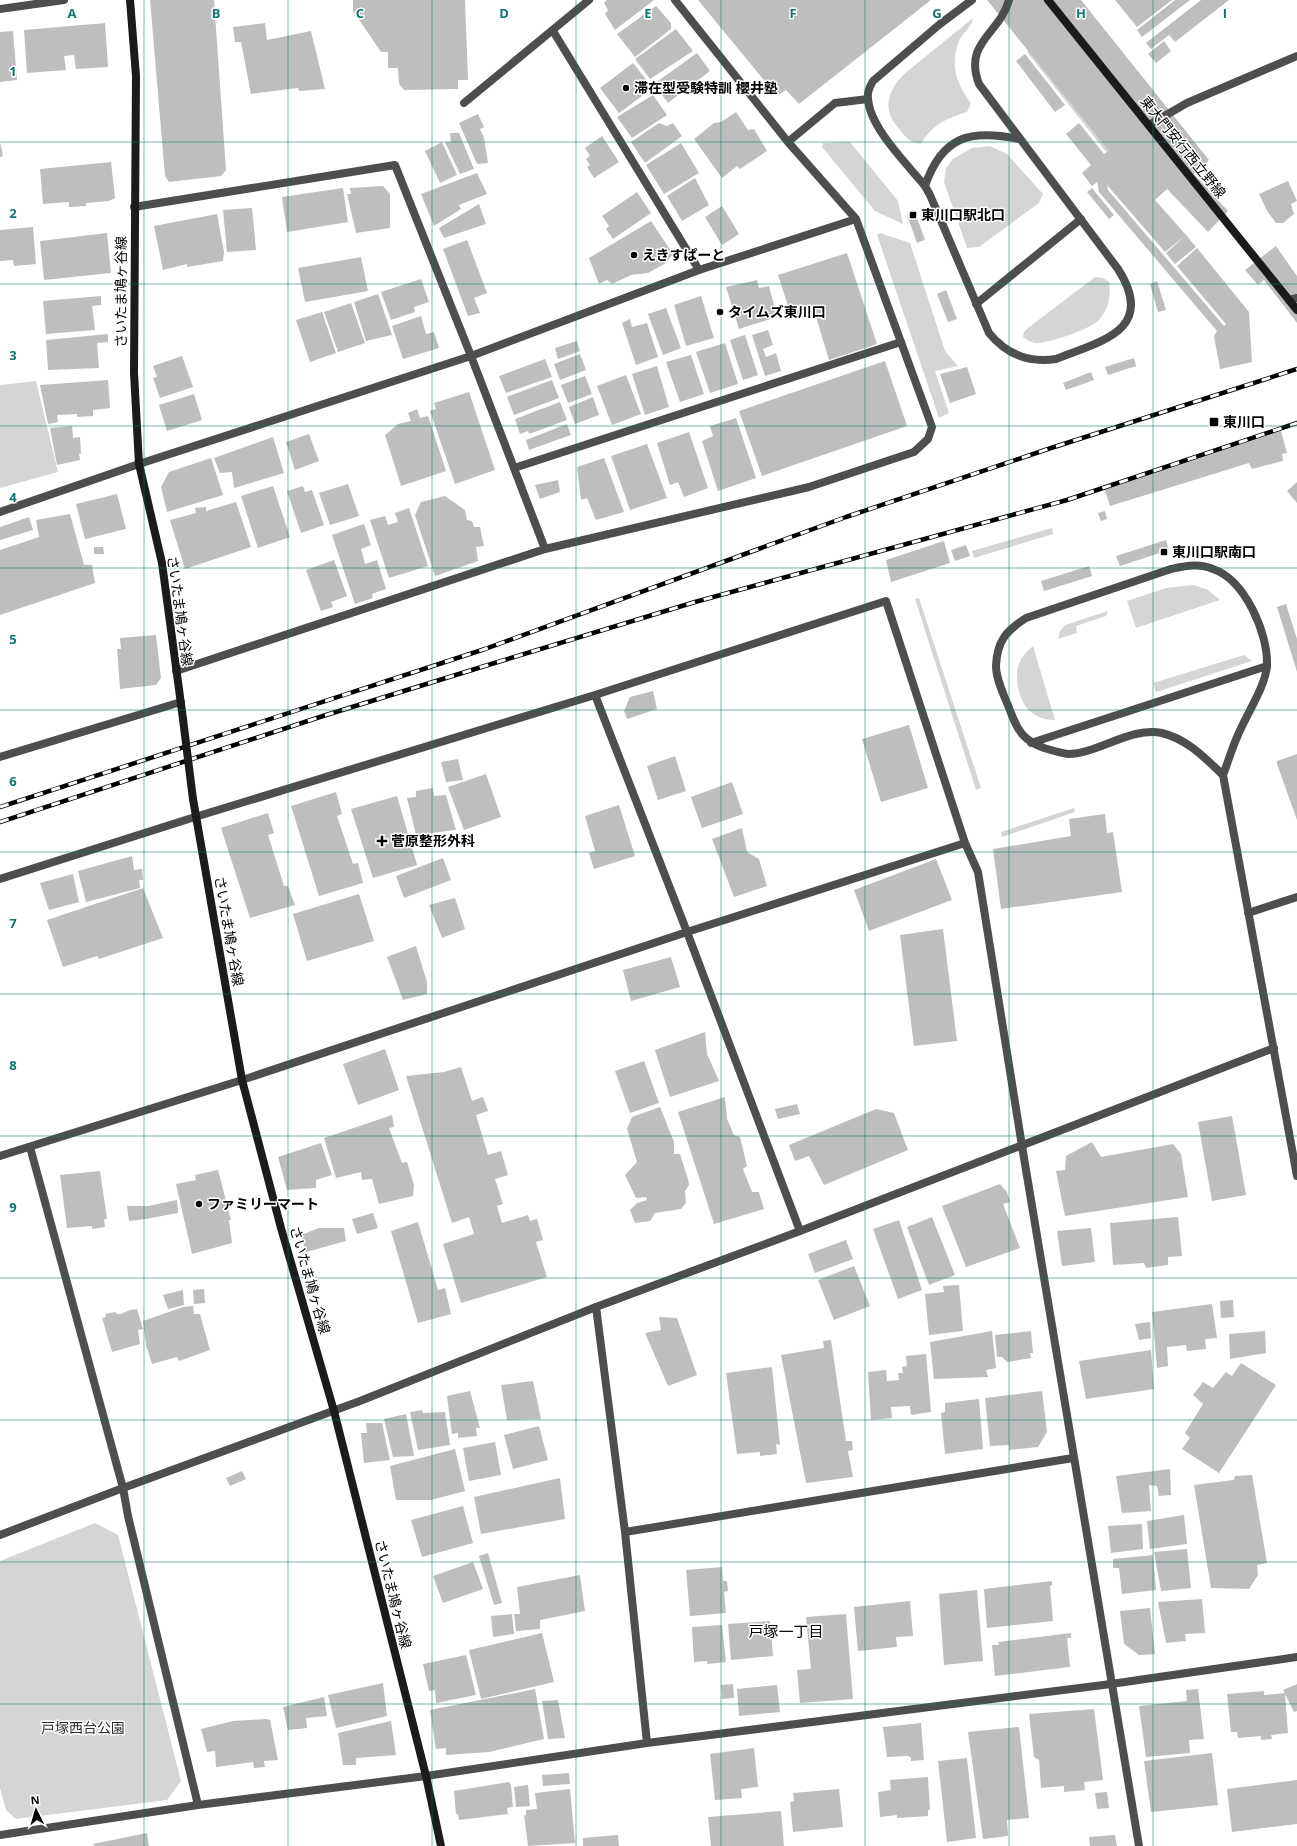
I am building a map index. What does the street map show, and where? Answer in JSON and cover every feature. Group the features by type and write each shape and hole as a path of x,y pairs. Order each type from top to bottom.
{"main road":[{"name":"さいたま鳩ヶ谷線","path":"130,0 136,76 134,373 139,464 162,563 176,671 182,702 195,817 242,1080 281,1228 334,1411 426,1776 441,1846"},
{"name":"東大門安行西立野線","path":"1048,0 1293,299 1297,310"}],"street":[{"path":"0,9 64,0"},
{"path":"464,103 589,0"},
{"path":"176,671 545,549 809,487 914,452 928,439 932,427 856,218 788,142 675,0"},
{"path":"972,0 940,24 873,81 869,89 868,99 872,116 881,132 925,186 985,327 993,339 1006,350 1028,358 1042,360 1056,359 1112,337 1117,333 1126,321 1130,308 1130,299 1127,284 1118,269 979,84 975,74 976,52 982,40 1003,15 1009,0"},
{"path":"553,31 699,270"},
{"path":"1149,125 1186,103 1297,56"},
{"path":"788,142 835,103 868,99"},
{"path":"925,186 931,168 940,154 952,145 967,137 990,135 1019,139"},
{"path":"134,207 395,165 471,356 545,549"},
{"path":"0,512 139,464 471,356 699,270 856,218"},
{"path":"976,304 1081,219"},
{"path":"514,468 901,342"},
{"path":"1223,775 1199,752 1172,736 1160,732 1140,733 1068,754 1031,743 1016,728 996,670 997,656 1001,643 1009,629 1026,618 1171,568 1194,565 1214,569 1232,580 1246,598 1258,622 1264,643 1267,666 1261,686 1238,735 1223,775 1297,1176"},
{"path":"0,879 195,817 595,695 886,601 964,843 978,872 1073,1458 1139,1846"},
{"path":"1031,743 1267,666"},
{"path":"595,695 687,932 800,1231"},
{"path":"0,757 182,702"},
{"path":"0,1156 242,1080 687,932 964,843"},
{"path":"1248,913 1297,897"},
{"path":"0,1536 123,1488 334,1411 596,1307 800,1231 1274,1048"},
{"path":"30,1147 123,1488 128,1516 198,1805"},
{"path":"596,1307 625,1532 647,1743"},
{"path":"625,1532 1073,1458"},
{"path":"0,1835 198,1805 426,1776 647,1743 1111,1684 1297,1657"}],"green space":[{"path":"973,18 971,24 960,39 955,57 958,81 971,103 967,112 940,123 930,132 921,144 910,141 899,129 890,115 889,101 893,88 903,75"},
{"path":"1033,50 1134,171 1126,177 1027,52"},
{"path":"850,142 898,201 903,224 875,211 822,147 823,143"},
{"path":"990,146 1007,154 1043,194 1039,203 979,247 967,248 944,182 946,168 953,159 972,148"},
{"path":"880,233 910,243 945,351 958,366 935,371 949,413 939,418 877,235"},
{"path":"1095,277 1103,278 1109,282 1110,287 1107,306 1099,320 1087,328 1041,343 1029,341 1023,337 1024,332 1028,328"},
{"path":"36,381 58,472 0,488 0,385"},
{"path":"1052,528 1053,534 974,558 972,551"},
{"path":"1194,585 1208,590 1220,600 1136,628 1127,601 1166,588"},
{"path":"919,598 981,788 976,790 915,599"},
{"path":"1108,611 1106,616 1076,626 1077,633 1058,639 1060,631 1065,625"},
{"path":"1033,646 1055,720 1041,718 1035,715 1026,707 1020,694 1017,678 1018,666 1023,656"},
{"path":"1244,655 1252,661 1156,692 1153,683"},
{"path":"1074,808 1075,812 1002,837 1001,832"},
{"name":"戸塚西台公園","path":"95,1523 118,1535 181,1781 167,1800 16,1819 6,1810 0,1788 0,1561"}],"building":[{"path":"150,0 214,0 226,170 221,176 169,182 165,176"},
{"path":"353,0 465,0 468,80 458,80 458,89 404,90 399,84 398,68 388,68 388,52 381,52 353,11"},
{"path":"607,0 654,0 615,30 605,14 608,10 604,3"},
{"path":"698,0 931,0 799,104 786,90 777,96"},
{"path":"987,0 1081,0 1209,160 1194,174 1228,211 1208,232 1167,189 1155,200 1186,235 1165,252 1107,185 1108,190 1224,326 1226,324 1177,266 1197,248 1249,312 1252,362 1220,369 1214,336 1217,331 1099,192 1097,182 1092,186 1082,173 1091,165 1066,134 1079,123 1104,154 1109,151"},
{"path":"1115,0 1172,0 1137,27"},
{"path":"1175,0 1190,0 1142,37 1137,30"},
{"path":"1201,0 1229,0 1175,42 1169,35 1151,49 1146,43"},
{"path":"656,6 671,23 671,29 635,57 617,34"},
{"path":"105,23 108,67 76,69 74,55 64,56 66,70 27,73 24,30"},
{"path":"265,23 267,40 311,31 325,89 299,91 298,88 251,94 241,42 235,42 233,27"},
{"path":"676,29 693,51 650,79 635,59"},
{"path":"13,31 17,80 0,82 0,32"},
{"path":"1164,41 1171,51 1156,63 1148,54"},
{"path":"697,53 710,71 668,103 654,84"},
{"path":"1025,54 1065,105 1055,112 1016,61"},
{"name":"滞在型受験特訓 櫻井塾","path":"633,63 653,88 619,113 600,88"},
{"path":"653,95 667,115 632,138 617,117"},
{"path":"736,112 748,130 754,129 767,151 740,169 737,166 722,178 694,139 714,123 721,122"},
{"path":"478,114 484,127 480,129 484,138 488,163 477,164 459,123"},
{"path":"659,123 667,126 673,123 682,136 645,163 631,142"},
{"path":"450,133 459,133 474,169 460,174 445,142 451,142"},
{"path":"602,136 619,162 594,178 587,167 590,165 586,159 590,156 585,148"},
{"path":"0,142 3,156 0,157"},
{"path":"442,142 457,175 440,183 425,151"},
{"path":"681,143 699,173 664,194 646,165"},
{"path":"111,162 115,198 109,201 86,203 86,206 69,207 69,202 43,204 40,169"},
{"path":"477,173 487,194 459,205 461,209 434,226 421,194"},
{"path":"695,178 709,205 682,221 667,196"},
{"path":"1288,181 1297,201 1291,204 1294,214 1283,223 1276,223 1267,211 1259,194"},
{"path":"383,186 390,194 390,228 356,233 347,194 351,194 350,188"},
{"path":"343,188 348,222 287,232 282,197"},
{"path":"1092,188 1114,215 1109,219 1087,192"},
{"path":"637,192 651,213 613,239 606,229 609,226 602,216"},
{"path":"479,204 486,224 444,238 439,228"},
{"path":"722,206 739,234 722,245 705,217"},
{"path":"252,208 256,250 227,252 223,210"},
{"path":"915,212 925,240 917,243 907,215"},
{"path":"217,214 224,252 223,261 187,267 187,264 163,270 154,226"},
{"path":"651,221 673,254 666,263 648,273 631,275 612,284 607,280 599,284 589,258"},
{"path":"33,227 36,264 14,266 13,260 0,261 0,230"},
{"path":"107,233 111,273 44,280 40,241"},
{"path":"1186,235 1196,247 1175,264 1166,253"},
{"path":"467,240 487,293 474,298 480,313 468,316 443,249"},
{"path":"1276,246 1297,276 1297,323 1264,280 1258,285 1245,270"},
{"path":"847,253 877,344 829,360 814,310 792,318 778,275"},
{"path":"361,257 368,291 305,302 298,268"},
{"path":"421,279 429,302 414,307 415,312 391,320 381,292"},
{"path":"757,280 759,288 769,286 777,317 739,329 726,287"},
{"path":"1157,281 1166,310 1158,312 1150,284"},
{"path":"946,290 957,319 948,322 937,294"},
{"path":"378,294 392,335 366,341 354,302"},
{"path":"101,296 101,305 92,306 95,330 46,334 43,301"},
{"path":"701,296 714,338 686,346 674,305"},
{"path":"351,303 365,343 338,352 324,312"},
{"path":"666,308 681,348 663,355 648,314"},
{"path":"322,312 336,353 310,362 296,320"},
{"path":"421,316 426,334 434,332 439,348 403,359 392,326"},
{"path":"630,319 632,327 647,323 658,357 636,365 622,323"},
{"path":"768,330 773,345 763,349 766,357 776,353 781,371 765,376 752,335"},
{"path":"108,334 108,342 97,343 99,368 48,370 46,340"},
{"path":"745,335 758,375 743,380 730,340"},
{"path":"577,341 580,351 558,359 555,348"},
{"path":"725,343 738,384 710,393 696,352"},
{"path":"580,354 586,370 560,380 554,364"},
{"path":"691,355 704,394 680,402 666,362"},
{"path":"182,356 193,387 160,398 153,378 157,377 153,366"},
{"path":"1134,358 1136,366 1108,375 1105,367"},
{"path":"545,359 552,377 506,393 499,376"},
{"path":"885,361 907,426 762,476 739,411"},
{"path":"657,366 669,407 645,415 632,374"},
{"path":"967,367 976,394 950,403 940,374"},
{"path":"1091,372 1094,380 1066,390 1063,383"},
{"path":"626,375 641,414 612,425 597,386"},
{"path":"585,376 592,394 568,403 561,385"},
{"path":"108,380 110,408 93,410 93,416 77,417 77,414 57,415 58,422 48,424 40,385"},
{"path":"552,380 559,398 514,415 507,397"},
{"path":"469,392 495,470 455,484 430,411 436,409 434,403"},
{"path":"194,394 202,420 167,431 159,405"},
{"path":"593,397 599,415 575,424 569,407"},
{"path":"560,402 567,420 529,434 528,431 520,434 515,419"},
{"path":"417,409 420,418 428,416 446,471 401,486 385,435 398,424 411,421 408,413"},
{"path":"736,418 756,478 718,491 702,441 713,436 710,426"},
{"path":"567,424 571,435 529,450 526,440"},
{"path":"72,426 73,438 80,437 80,460 57,465 50,428"},
{"path":"1281,431 1287,453 1282,454 1283,461 1252,469 1249,463 1110,506 1105,490"},
{"path":"689,432 708,488 684,497 678,482 670,485 657,443"},
{"path":"309,434 319,461 295,470 286,442"},
{"path":"273,437 284,473 234,488 232,472 220,473 214,458"},
{"path":"647,444 667,498 630,510 611,456"},
{"path":"211,458 223,495 167,512 161,487 169,472"},
{"path":"604,458 624,512 596,520 587,498 581,500 577,467"},
{"path":"558,480 560,492 540,499 535,485"},
{"path":"1297,482 1297,503 1287,491"},
{"path":"348,484 359,516 330,525 319,493"},
{"path":"273,486 290,537 258,548 241,496"},
{"path":"303,486 305,492 312,490 324,525 301,533 287,491"},
{"path":"117,494 126,529 85,539 76,504"},
{"path":"445,496 465,510 467,520 472,521 474,527 480,527 484,546 476,547 478,561 435,576 415,515 421,502"},
{"path":"236,502 251,547 185,569 170,520 196,513 195,508 206,507 206,511"},
{"path":"409,508 428,566 389,578 370,520 385,516 388,525 398,522 395,513"},
{"path":"1105,511 1107,519 1101,521 1098,513"},
{"path":"70,514 84,565 92,565 95,583 0,615 0,550 39,537 36,520"},
{"path":"29,517 33,530 0,540 0,527"},
{"path":"364,524 371,545 361,549 365,564 377,560 386,589 372,594 373,598 355,604 332,535"},
{"path":"1166,540 1169,550 1120,566 1116,556"},
{"path":"944,541 950,563 891,582 886,560"},
{"path":"966,545 970,556 955,561 951,550"},
{"path":"94,547 103,547 104,554 94,554"},
{"path":"334,560 347,596 331,602 333,607 321,611 306,570"},
{"path":"1089,566 1092,576 1044,591 1041,581"},
{"path":"1286,604 1297,639 1297,672 1277,607"},
{"path":"156,635 161,678 156,685 120,689 117,649 121,649 120,638"},
{"path":"653,691 657,709 627,719 624,711 630,697"},
{"path":"909,725 928,788 881,802 862,739"},
{"path":"1297,754 1297,820 1277,761"},
{"path":"675,756 686,791 658,800 647,766"},
{"path":"458,759 463,780 446,782 441,762"},
{"path":"486,774 501,817 464,830 448,787"},
{"path":"732,782 743,814 702,828 691,797"},
{"path":"433,788 434,796 446,795 456,830 416,835 407,798 416,797 416,791"},
{"path":"336,792 342,814 337,816 353,864 358,863 363,883 319,896 291,806"},
{"path":"397,796 417,865 373,878 351,809"},
{"path":"619,805 635,856 594,869 589,853 595,851 585,816"},
{"path":"268,813 274,833 268,835 284,886 288,886 295,905 250,918 221,828"},
{"path":"1105,814 1107,833 1113,832 1122,892 1001,909 993,849 1071,836 1069,819"},
{"path":"742,828 747,852 759,859 767,886 734,897 712,839"},
{"path":"132,856 134,870 142,869 143,880 139,880 140,888 86,902 78,871"},
{"path":"443,858 451,880 404,898 396,876"},
{"path":"936,859 952,900 869,931 854,890"},
{"path":"73,874 79,902 49,910 40,883"},
{"path":"143,888 163,938 99,959 97,956 63,967 47,920"},
{"path":"359,894 374,941 307,961 293,914"},
{"path":"455,898 465,929 442,938 429,905"},
{"path":"943,929 957,1041 914,1046 900,935"},
{"path":"416,946 427,982 427,994 403,1000 387,957"},
{"path":"671,957 680,987 631,1001 623,970"},
{"path":"705,1032 707,1054 719,1081 670,1097 655,1050"},
{"path":"385,1049 399,1090 358,1105 343,1064"},
{"path":"644,1061 659,1103 630,1113 615,1071"},
{"path":"461,1067 472,1101 483,1097 488,1111 476,1115 488,1155 501,1151 508,1175 495,1179 503,1204 497,1206 502,1223 528,1215 530,1221 537,1219 543,1240 536,1242 547,1277 461,1303 443,1244 474,1234 469,1217 452,1223 406,1076 444,1072"},
{"path":"725,1097 727,1119 734,1135 740,1137 747,1166 743,1169 752,1192 759,1192 764,1209 714,1224 678,1112"},
{"path":"797,1104 800,1114 778,1119 775,1109"},
{"path":"660,1107 674,1142 674,1154 680,1154 688,1179 689,1185 685,1191 686,1203 681,1209 655,1213 650,1221 635,1223 630,1210 637,1203 647,1200 646,1197 636,1198 625,1175 637,1162 627,1129 632,1117"},
{"path":"876,1109 894,1113 908,1150 824,1185 809,1156 795,1161 789,1145"},
{"path":"392,1115 394,1127 389,1128 402,1163 407,1162 414,1185 413,1196 379,1204 372,1179 362,1180 361,1172 336,1178 324,1138"},
{"path":"1232,1116 1246,1195 1212,1201 1198,1122"},
{"path":"1092,1142 1101,1157 1173,1144 1181,1154 1188,1197 1065,1216 1056,1171 1065,1170 1066,1156"},
{"path":"321,1143 332,1175 316,1180 316,1188 287,1190 278,1157"},
{"path":"218,1170 231,1220 229,1220 232,1243 192,1254 176,1184 196,1180 195,1175"},
{"path":"100,1171 107,1219 104,1219 105,1227 92,1229 92,1226 67,1228 60,1175"},
{"path":"1000,1184 1007,1192 1010,1202 1003,1204 1020,1248 966,1267 942,1206"},
{"path":"177,1200 178,1213 129,1221 127,1206 148,1206"},
{"path":"373,1213 378,1228 357,1234 352,1219"},
{"path":"932,1217 955,1275 929,1285 907,1227"},
{"path":"1178,1217 1182,1256 1168,1257 1168,1265 1146,1268 1144,1263 1113,1265 1110,1223"},
{"path":"899,1220 922,1290 898,1299 873,1229"},
{"path":"418,1222 438,1290 445,1288 451,1314 418,1323 391,1231"},
{"path":"319,1228 344,1228 346,1241 306,1252 301,1235"},
{"path":"1091,1228 1095,1262 1062,1266 1057,1231"},
{"path":"846,1240 853,1259 815,1273 808,1254"},
{"path":"854,1266 870,1306 834,1320 818,1280"},
{"path":"959,1285 963,1331 929,1335 925,1294 944,1292 943,1286"},
{"path":"204,1289 205,1303 194,1304 193,1290"},
{"path":"183,1290 184,1305 168,1309 163,1295"},
{"path":"1233,1300 1234,1317 1221,1318 1220,1301"},
{"path":"1212,1304 1217,1338 1205,1339 1206,1349 1187,1351 1186,1345 1167,1347 1168,1366 1157,1368 1152,1312"},
{"path":"193,1306 194,1314 200,1314 210,1350 179,1361 177,1357 152,1364 146,1345 143,1321 183,1307"},
{"path":"137,1309 143,1329 138,1330 140,1344 112,1352 102,1318 106,1317 105,1314 115,1312 117,1314 121,1314"},
{"path":"659,1317 677,1318 697,1375 668,1386 645,1333 661,1330"},
{"path":"1150,1322 1151,1338 1139,1340 1135,1324"},
{"path":"992,1331 996,1368 986,1370 988,1377 934,1379 930,1342"},
{"path":"1031,1331 1033,1353 1030,1353 1031,1358 1007,1362 1002,1357 997,1357 995,1335"},
{"path":"1265,1331 1266,1353 1230,1359 1229,1334"},
{"path":"831,1340 846,1441 852,1441 853,1450 848,1451 853,1477 806,1483 781,1355 824,1348 823,1341"},
{"path":"1151,1350 1154,1389 1086,1399 1079,1361"},
{"path":"926,1354 931,1412 911,1415 910,1406 891,1407 892,1418 871,1420 868,1372 886,1370 887,1381 899,1380 898,1373 903,1373 902,1367 907,1366 906,1356"},
{"path":"1241,1363 1276,1385 1219,1473 1182,1449 1190,1438 1185,1433 1203,1404 1193,1395 1203,1382 1213,1388 1226,1372 1232,1376"},
{"path":"772,1367 780,1445 776,1444 777,1454 760,1456 760,1452 737,1454 726,1373"},
{"path":"533,1381 541,1419 507,1420 501,1385"},
{"path":"470,1391 480,1428 476,1428 477,1436 458,1438 458,1433 452,1434 447,1396"},
{"path":"1042,1391 1047,1432 1038,1447 1009,1450 1009,1445 990,1446 985,1398"},
{"path":"979,1399 983,1449 945,1454 941,1413 945,1412 945,1403"},
{"path":"422,1410 423,1413 445,1412 450,1445 418,1450 410,1412"},
{"path":"406,1414 414,1456 393,1457 384,1419"},
{"path":"366,1423 382,1423 390,1460 364,1463 361,1433 367,1433"},
{"path":"539,1426 548,1460 513,1469 504,1435"},
{"path":"495,1442 501,1475 469,1481 463,1448"},
{"path":"455,1449 465,1491 431,1500 396,1500 390,1466"},
{"path":"1170,1469 1171,1495 1159,1496 1157,1486 1149,1485 1151,1511 1122,1513 1116,1476"},
{"path":"242,1471 246,1479 230,1486 226,1478"},
{"path":"1252,1475 1267,1563 1257,1565 1258,1575 1249,1589 1211,1588 1194,1485 1234,1480 1235,1476"},
{"path":"560,1478 565,1519 481,1534 474,1497"},
{"path":"463,1506 473,1543 422,1557 411,1520"},
{"path":"1184,1515 1187,1544 1150,1549 1147,1521"},
{"path":"1142,1524 1143,1549 1111,1553 1108,1526"},
{"path":"1187,1549 1191,1588 1161,1591 1154,1552"},
{"path":"488,1553 502,1603 494,1605 479,1556"},
{"path":"1153,1555 1156,1590 1122,1594 1119,1568 1113,1568 1113,1559"},
{"path":"473,1562 483,1589 443,1603 433,1576"},
{"path":"722,1567 723,1581 727,1581 728,1591 724,1592 726,1613 690,1616 686,1570"},
{"path":"580,1575 585,1611 540,1620 540,1629 516,1631 514,1614 520,1614 517,1587"},
{"path":"1052,1581 1052,1585 1050,1586 1053,1621 987,1628 984,1589"},
{"path":"977,1590 983,1661 944,1665 939,1594"},
{"path":"1202,1599 1205,1633 1185,1634 1186,1641 1166,1643 1158,1602"},
{"path":"910,1601 913,1636 896,1637 897,1647 858,1651 854,1607"},
{"path":"1150,1608 1155,1654 1139,1655 1124,1644 1120,1611"},
{"path":"512,1614 514,1634 493,1637 491,1616"},
{"path":"846,1614 853,1699 800,1703 797,1670 811,1669 806,1617"},
{"path":"770,1621 773,1656 731,1660 728,1624"},
{"path":"722,1625 726,1662 707,1664 707,1661 694,1662 692,1627"},
{"path":"542,1633 554,1682 481,1699 469,1650"},
{"path":"1071,1633 1071,1638 1067,1638 1070,1667 995,1676 992,1645 999,1645 998,1642"},
{"path":"466,1655 476,1695 436,1703 435,1690 429,1691 423,1664"},
{"path":"383,1683 387,1716 336,1728 328,1695"},
{"path":"733,1684 734,1698 722,1699 721,1685"},
{"path":"1297,1684 1297,1711 1294,1712 1283,1690"},
{"path":"777,1685 780,1712 739,1716 737,1689"},
{"path":"535,1689 544,1739 489,1752 446,1755 446,1748 436,1749 430,1710"},
{"path":"1198,1689 1204,1739 1189,1740 1190,1753 1146,1757 1139,1706 1187,1701 1186,1690"},
{"path":"1264,1691 1264,1695 1285,1693 1288,1733 1271,1735 1272,1739 1261,1740 1261,1736 1238,1738 1237,1732 1231,1732 1227,1694"},
{"path":"324,1697 327,1716 306,1718 307,1728 288,1730 283,1707"},
{"path":"558,1700 565,1738 548,1739 542,1701"},
{"path":"1094,1709 1103,1780 1084,1782 1085,1790 1064,1792 1064,1786 1041,1788 1039,1760 1034,1757 1029,1714"},
{"path":"270,1720 278,1760 264,1761 265,1767 254,1768 253,1762 216,1767 215,1751 207,1752 201,1729 233,1721"},
{"path":"391,1721 396,1755 356,1758 356,1765 343,1765 338,1733"},
{"path":"921,1723 924,1760 911,1761 911,1758 908,1756 887,1757 883,1727"},
{"path":"1019,1727 1029,1818 1007,1820 1008,1836 983,1839 968,1732"},
{"path":"754,1748 758,1787 741,1789 742,1798 715,1800 710,1754"},
{"path":"1212,1753 1218,1805 1151,1812 1144,1761"},
{"path":"967,1758 976,1838 947,1842 938,1761"},
{"path":"569,1773 570,1784 543,1786 542,1775"},
{"path":"928,1777 930,1810 928,1810 928,1816 897,1818 897,1815 880,1817 878,1792 891,1790 890,1780"},
{"path":"1297,1780 1297,1824 1232,1832 1227,1789"},
{"path":"509,1782 511,1785 513,1807 507,1808 508,1814 459,1820 458,1814 456,1814 454,1791"},
{"path":"528,1785 530,1806 516,1807 514,1787"},
{"path":"570,1789 575,1843 528,1846 524,1815 526,1815 526,1810 537,1809 535,1793"},
{"path":"839,1789 843,1827 793,1832 790,1802 794,1801 793,1793"},
{"path":"1107,1792 1109,1808 1097,1809 1095,1793"},
{"path":"781,1811 784,1846 711,1846 708,1817"},
{"path":"147,1833 149,1846 94,1846 93,1844"},
{"path":"618,1835 619,1846 583,1846 583,1838"},
{"path":"1115,1835 1117,1846 1090,1846 1089,1837"}],"railway":[{"path":"0,807 485,649 846,517 1048,449 1297,369"},
{"path":"0,822 323,716 488,665 695,602 1067,500 1297,423"}],"place":[{"name":"滞在型受験特訓 櫻井塾","path":"626,88"},
{"name":"東川口駅北口","path":"913,215"},
{"name":"えきすぱーと","path":"634,255"},
{"name":"タイムズ東川口","path":"720,312"},
{"name":"東川口","path":"1214,422"},
{"name":"東川口駅南口","path":"1164,552"},
{"name":"菅原整形外科","path":"382,841"},
{"name":"ファミリーマート","path":"199,1204"}],"district":[{"name":"戸塚一丁目","path":"786,1632"}]}
